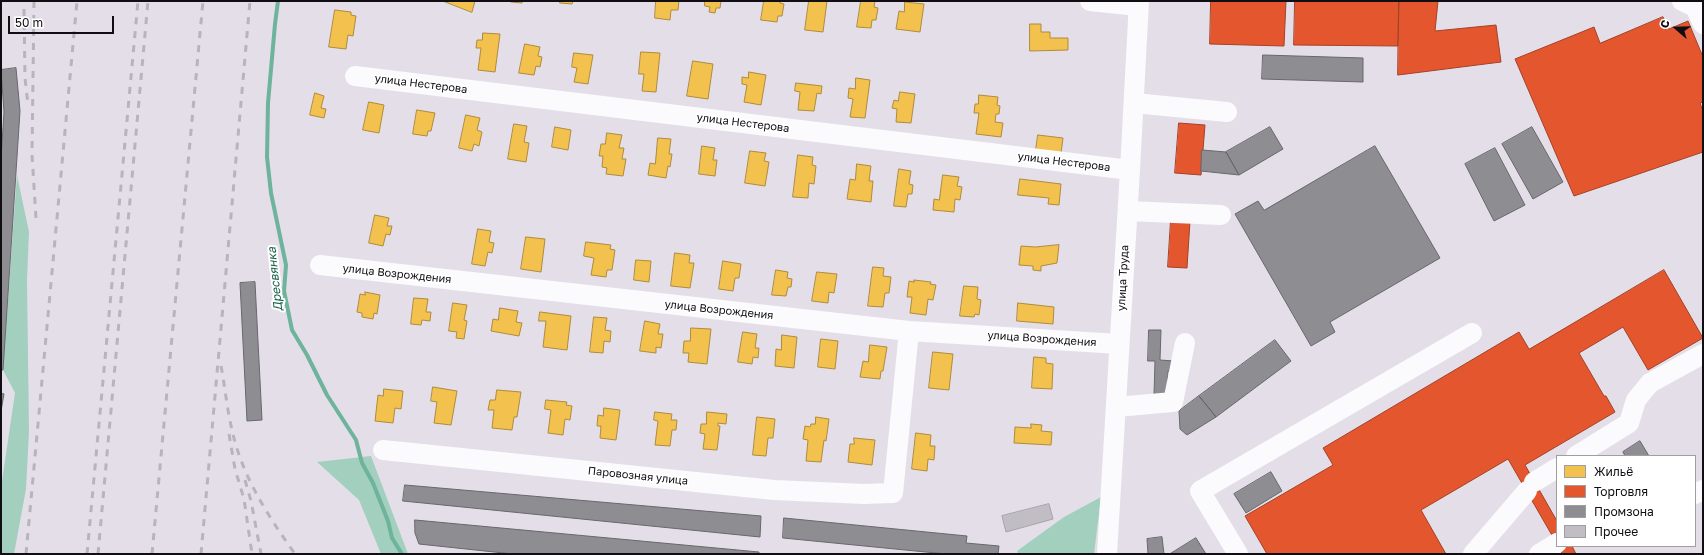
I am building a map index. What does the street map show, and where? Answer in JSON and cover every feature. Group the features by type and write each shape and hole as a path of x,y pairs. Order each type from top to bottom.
{"street":[{"path":"1090,1 1139,4"},
{"path":"1682,1 1696,7 1703,24"},
{"name":"улица Труда","path":"1107,554 1139,4"},
{"name":"улица Нестерова","path":"355,76 1130,170"},
{"path":"1134,103 1227,112"},
{"path":"1128,211 1221,215"},
{"name":"улица Возрождения","path":"320,265 909,331 1119,344"},
{"name":"Паровозная улица","path":"383,450 774,490 864,494 893,493 909,331"},
{"path":"1238,554 1200,491 1472,333"},
{"path":"1116,407 1173,402 1185,343"},
{"path":"1578,455 1629,423 1636,400 1650,383 1703,354"},
{"path":"1473,554 1530,487 1556,469"},
{"path":"1539,554 1556,544"}],"green space":[{"path":"17,175 29,232 27,280 29,431 26,489 14,554 1,554 1,488 15,393 3,370"},
{"path":"371,456 408,554 381,554 359,500 317,462"},
{"path":"1101,497 1094,554 1018,554 1017,551 1064,517"}],"building: Жильё":[{"path":"443,1 475,1 472,12"},
{"path":"522,1 522,3 511,2"},
{"path":"560,1 573,1 572,4 560,3"},
{"path":"656,1 679,1 678,10 671,10 670,20 655,18"},
{"path":"705,1 721,1 720,8 716,8 715,13 709,12 710,7 705,6"},
{"path":"764,1 780,1 780,3 784,4 782,16 778,16 777,22 761,20"},
{"path":"809,1 827,1 823,32 805,30"},
{"path":"861,1 875,1 874,7 878,8 876,20 872,20 871,28 857,27"},
{"path":"905,2 924,4 920,32 896,29 899,11 904,12"},
{"path":"335,10 351,12 351,15 356,16 353,36 348,35 346,49 329,47"},
{"path":"1030,24 1041,24 1041,32 1050,32 1050,38 1068,38 1068,50 1030,51"},
{"path":"483,33 500,34 495,72 478,70 481,48 476,48 477,40 482,40"},
{"path":"525,44 540,47 538,56 542,57 540,67 536,66 534,75 519,73"},
{"path":"641,52 660,53 656,92 642,91 644,74 639,74"},
{"path":"574,53 593,55 588,84 574,82 577,68 572,67"},
{"path":"693,61 713,64 708,99 687,96"},
{"path":"749,72 766,75 761,105 744,102 747,85 742,84 742,77 748,78"},
{"path":"856,78 870,80 865,118 850,117 853,99 848,98 849,88 855,89"},
{"path":"796,83 822,86 821,94 817,93 814,111 798,110 800,92 795,91"},
{"path":"900,92 915,94 911,123 896,122 897,109 892,108 894,100 898,101"},
{"path":"315,93 324,96 321,108 326,109 324,118 310,115"},
{"path":"979,95 998,97 997,105 1000,106 999,114 996,114 995,122 1003,123 1001,137 976,134 979,113 974,113 975,104 978,104"},
{"path":"369,102 384,105 379,133 363,130"},
{"path":"417,110 435,113 431,131 428,131 427,136 413,134"},
{"path":"466,115 480,118 477,130 482,132 479,146 474,144 472,151 459,148"},
{"path":"514,124 527,126 524,142 529,143 526,162 508,159"},
{"path":"555,127 571,130 568,150 552,147"},
{"path":"607,133 622,135 619,148 624,148 622,159 626,159 623,176 606,174 607,168 602,167 603,156 599,156 601,144 605,144"},
{"path":"1038,135 1063,138 1061,153 1036,150"},
{"path":"658,138 671,139 669,154 672,154 670,167 668,166 666,178 648,175 650,163 655,164"},
{"path":"702,146 715,148 713,160 717,160 715,176 699,174"},
{"path":"750,151 766,153 764,161 769,162 765,186 745,183"},
{"path":"798,155 813,157 812,165 816,166 814,184 809,183 808,198 793,197"},
{"path":"857,164 871,166 869,181 873,181 871,202 847,199 850,179 855,180"},
{"path":"899,169 911,171 909,184 913,185 912,194 908,194 906,207 894,206"},
{"path":"943,175 959,177 957,186 962,187 960,200 955,199 954,212 933,210 934,199 939,200"},
{"path":"1020,179 1061,184 1059,205 1048,204 1049,198 1018,195"},
{"path":"375,215 389,218 387,226 392,226 390,235 386,234 383,246 369,243"},
{"path":"478,229 491,231 489,242 494,243 492,253 488,252 485,266 472,264"},
{"path":"526,237 545,239 541,272 521,269"},
{"path":"586,242 611,245 610,249 615,250 612,270 607,270 606,277 591,275 594,258 584,256"},
{"path":"1059,245 1057,263 1041,266 1041,271 1033,270 1033,266 1019,265 1021,246 1035,247"},
{"path":"675,253 690,255 689,263 694,263 690,288 671,286"},
{"path":"636,260 651,261 649,282 634,280"},
{"path":"723,261 741,264 739,278 735,278 733,291 719,289"},
{"path":"873,267 884,268 883,276 891,277 889,293 885,293 883,307 868,306"},
{"path":"776,270 788,272 787,278 792,279 791,287 788,287 786,296 772,295"},
{"path":"817,272 837,274 834,293 829,292 828,303 812,301"},
{"path":"914,280 931,282 930,284 936,285 933,300 928,299 926,315 910,313 912,297 907,297 909,281 914,282"},
{"path":"964,286 978,287 977,299 981,300 979,315 975,314 974,317 960,316"},
{"path":"365,292 380,295 377,314 374,313 373,319 362,317 362,313 357,312 360,294 365,295"},
{"path":"414,298 428,299 426,312 431,312 430,321 422,320 421,325 411,324"},
{"path":"453,303 467,305 464,320 467,321 464,339 456,338 457,332 449,331"},
{"path":"1018,303 1054,307 1053,324 1017,321"},
{"path":"500,308 518,311 516,322 522,323 519,336 491,331 493,319 498,320"},
{"path":"540,312 571,316 567,350 543,347 546,321 539,321"},
{"path":"594,317 607,318 605,330 611,331 610,342 604,341 603,353 590,352"},
{"path":"645,321 660,324 658,334 663,334 661,348 656,347 656,353 640,351"},
{"path":"691,328 711,329 707,364 688,362 689,353 683,353 684,341 690,341"},
{"path":"743,332 757,334 755,348 759,348 758,358 753,357 752,364 738,362"},
{"path":"782,335 797,337 794,368 775,366 776,349 781,350"},
{"path":"821,339 838,341 835,369 818,367"},
{"path":"870,345 887,347 883,371 881,371 880,379 860,377 863,361 868,362"},
{"path":"933,352 953,354 949,390 929,388"},
{"path":"1034,357 1046,358 1046,363 1053,364 1052,389 1032,388"},
{"path":"433,387 457,391 451,425 434,423 437,402 431,401"},
{"path":"384,389 403,391 401,409 395,408 393,423 375,421 378,395 383,396"},
{"path":"497,390 521,392 517,417 514,417 512,430 492,428 494,410 488,410 490,400 495,400"},
{"path":"546,400 567,402 566,405 572,406 570,420 565,419 563,435 548,433 551,410 545,409"},
{"path":"604,408 620,410 616,440 600,438 601,426 597,426 598,415 603,416"},
{"path":"655,412 672,414 671,420 677,420 676,430 672,430 670,446 655,445 658,421 654,420"},
{"path":"707,412 727,414 726,424 718,423 718,426 720,426 717,450 703,449 705,434 700,433 701,424 706,424"},
{"path":"757,417 775,419 773,438 768,438 766,456 753,455"},
{"path":"816,417 829,419 821,462 806,461 808,440 803,439 805,426 810,427 811,424 815,424"},
{"path":"1031,424 1042,425 1041,431 1052,432 1051,445 1014,443 1015,427 1031,428"},
{"path":"916,433 931,435 930,446 935,446 934,460 928,459 927,471 912,469"},
{"path":"854,438 875,440 872,465 848,462 850,444 854,444"}],"building: Торговля":[{"path":"1211,1 1286,1 1284,46 1210,44"},
{"path":"1295,1 1399,1 1398,46 1294,45"},
{"path":"1399,1 1438,1 1435,31 1496,25 1501,62 1398,75"},
{"path":"1663,17 1669,29 1688,21 1703,57 1703,102 1700,103 1703,111 1703,152 1574,196 1515,59 1594,27 1600,43"},
{"path":"1179,123 1205,125 1201,175 1175,173"},
{"path":"1171,220 1190,221 1187,268 1168,267"},
{"path":"1664,270 1703,338 1648,370 1623,327 1579,353 1615,412 1525,465 1556,519 1556,542 1508,459 1421,510 1446,554 1267,554 1245,516 1333,465 1323,448 1519,332 1529,349"},
{"path":"1559,547 1572,547 1576,554 1563,554"}],"building: Промзона":[{"path":"1263,55 1363,58 1363,82 1262,79"},
{"path":"16,68 20,111 3,370 1,370 1,159 4,112 1,70"},
{"path":"1270,127 1283,149 1239,175 1226,152"},
{"path":"1532,127 1563,182 1533,199 1502,144"},
{"path":"1375,146 1440,258 1330,322 1335,332 1311,346 1235,214 1258,201 1264,210"},
{"path":"1495,148 1525,205 1494,221 1465,164"},
{"path":"1202,150 1226,152 1239,175 1201,171"},
{"path":"255,282 262,420 247,421 240,283"},
{"path":"1149,330 1161,330 1160,360 1174,361 1173,371 1168,371 1167,395 1154,395 1155,361 1148,361"},
{"path":"1275,340 1291,361 1216,417 1199,396"},
{"path":"1,393 4,394 1,411"},
{"path":"1199,396 1216,417 1187,435 1180,429 1179,411"},
{"path":"1640,441 1648,455 1624,455 1623,452"},
{"path":"1271,472 1282,491 1246,513 1234,494"},
{"path":"405,485 761,516 760,537 403,501"},
{"path":"784,518 967,536 966,543 999,546 998,554 946,554 783,538"},
{"path":"415,520 759,552 759,554 513,554 419,544 415,533"},
{"path":"1162,537 1164,554 1148,554 1147,539"},
{"path":"1196,538 1206,554 1170,554"}],"building: Прочее":[{"path":"1049,504 1053,519 1006,532 1002,516"}],"waterway":[{"name":"Дресвянка","path":"278,1 268,103 267,157 271,193 286,265 284,291 292,330 307,355 327,395 356,440 362,463 373,483 388,521 392,538 402,554"}],"railway":[{"path":"34,1 32,155 36,218"},
{"path":"26,554 77,1"},
{"path":"87,554 138,1"},
{"path":"98,554 148,1"},
{"path":"152,554 203,1"},
{"path":"201,554 250,1"},
{"path":"24,9 25,78 28,105"},
{"path":"221,366 230,422 236,447 242,463 257,495 295,554"},
{"path":"229,434 235,469 244,499 252,554"},
{"path":"245,480 251,501 261,554"}]}
